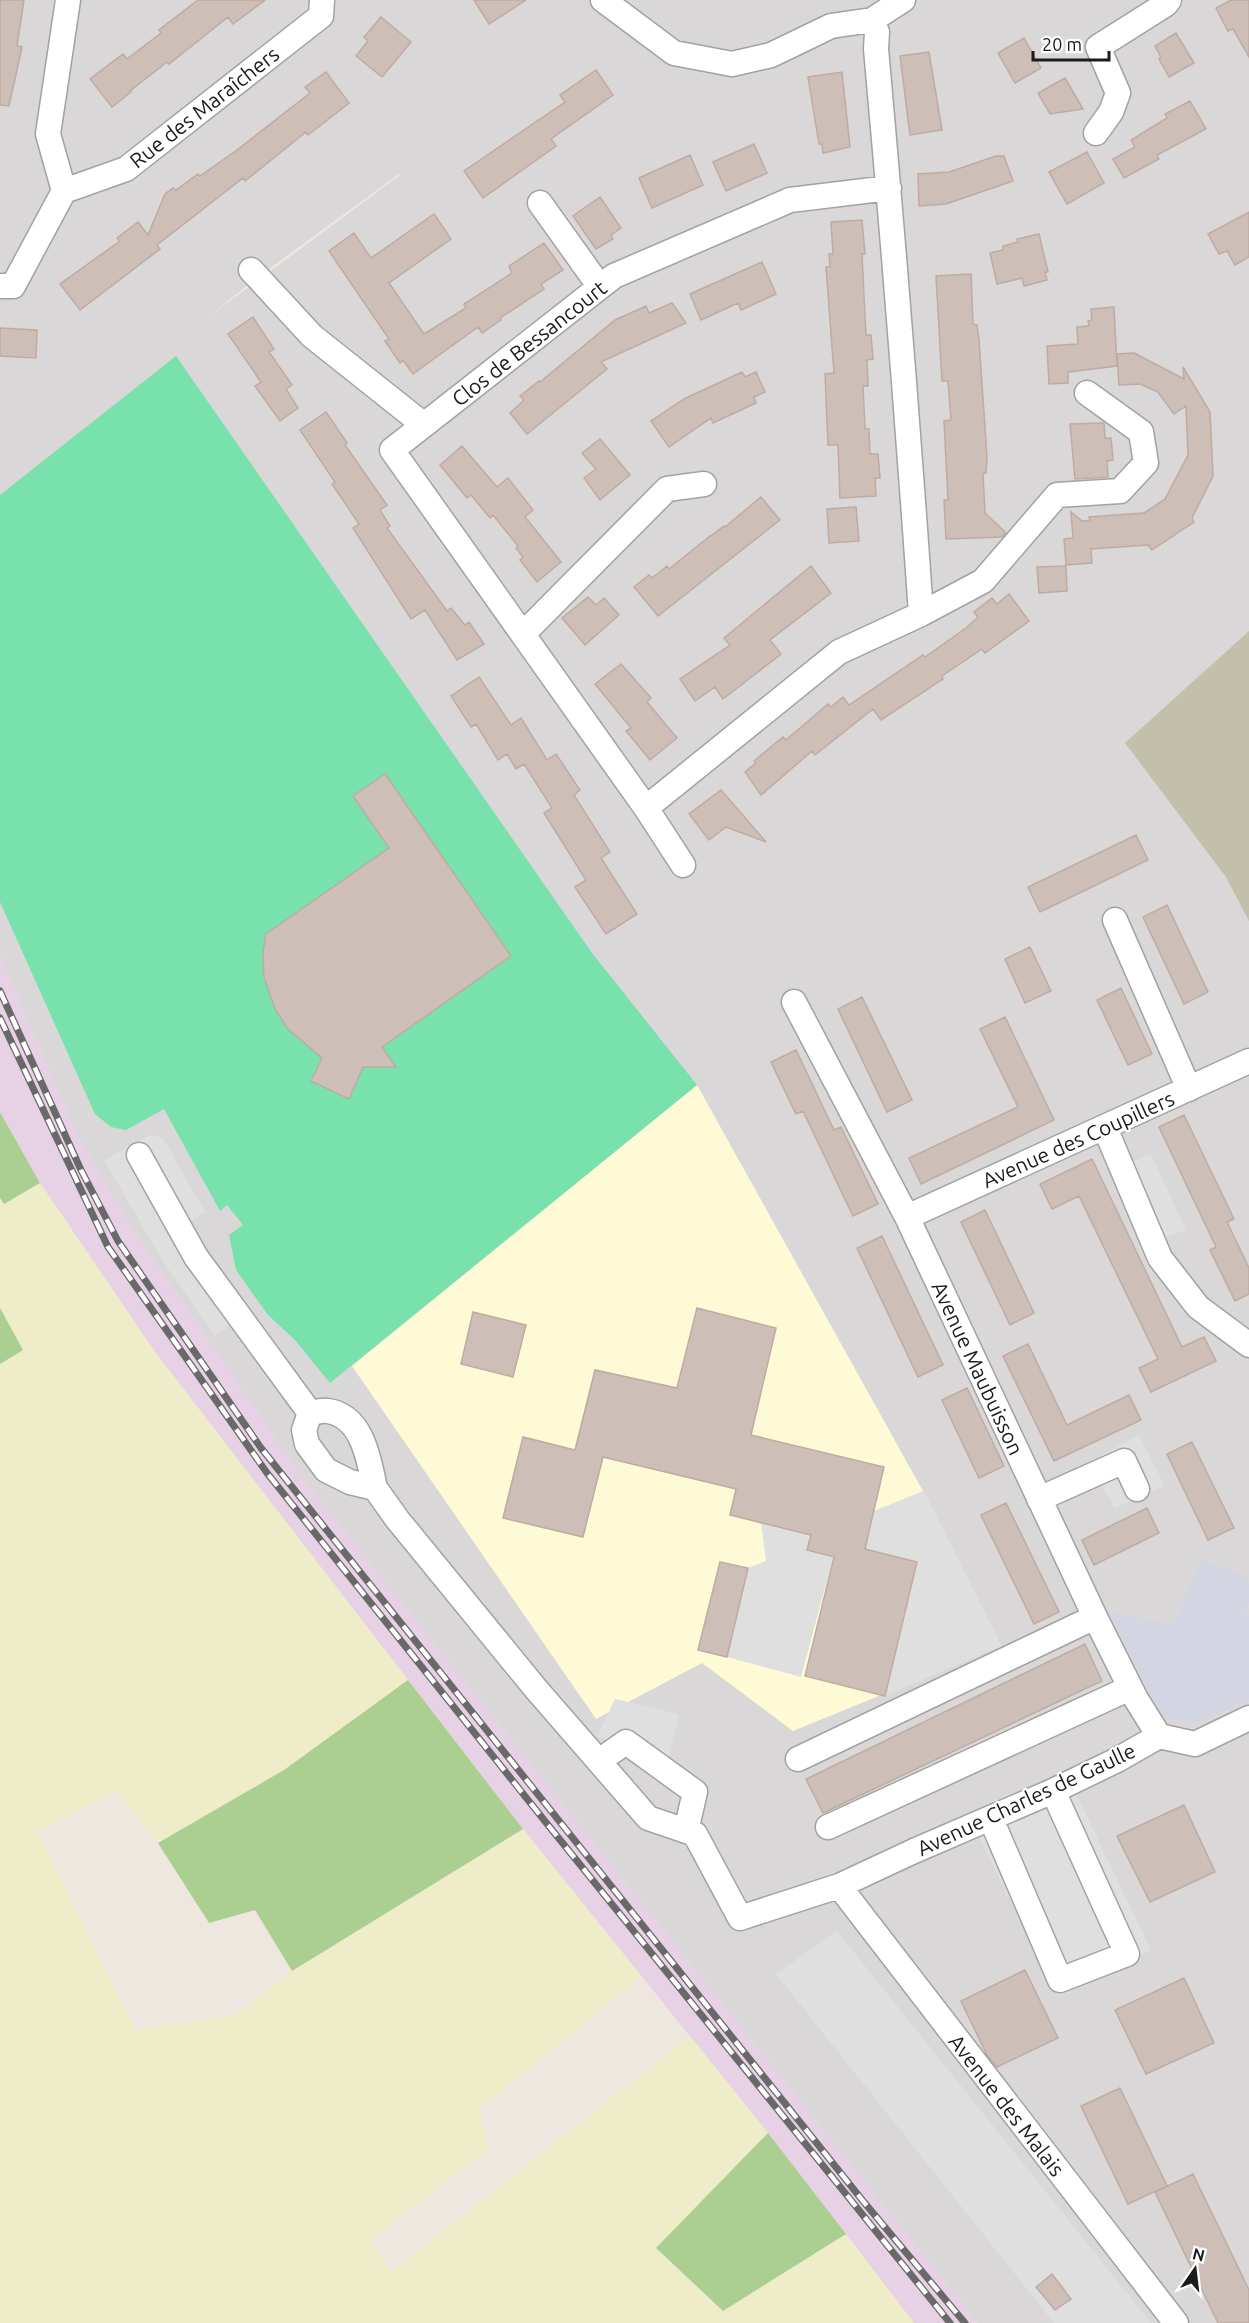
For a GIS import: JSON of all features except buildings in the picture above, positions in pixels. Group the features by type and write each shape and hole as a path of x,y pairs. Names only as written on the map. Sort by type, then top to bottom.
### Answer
{"street":[{"path":"0,286 13,286 64,190 48,134 68,0"},
{"name":"Rue des Maraîchers","path":"64,190 126,169 321,15 322,0"},
{"path":"603,0 674,53 732,64 771,55 831,26 872,20 903,0"},
{"path":"1096,133 1111,111 1118,93 1098,47 1169,0"},
{"path":"872,20 877,32 876,49 907,406 921,614"},
{"name":"Clos de Bessancourt","path":"683,865 646,808 392,450 614,276 790,200 889,188"},
{"path":"540,203 600,287"},
{"path":"251,270 312,336 424,425"},
{"path":"646,808 839,652 921,614 982,581 1057,495 1120,491 1146,463 1141,432 1087,393"},
{"path":"523,634 667,489 704,484"},
{"path":"1115,920 1189,1089"},
{"name":"Avenue Maubuisson","path":"794,1002 907,1217 1095,1617 1130,1688 1159,1736"},
{"name":"Avenue des Coupillers","path":"907,1217 1249,1061"},
{"path":"1105,1128 1160,1258 1198,1307 1249,1345"},
{"path":"139,1155 196,1257 310,1413"},
{"path":"310,1413 329,1411 347,1420 356,1429 365,1445 375,1488 397,1519 521,1671 648,1818 686,1831 695,1791 626,1742 599,1761"},
{"path":"310,1413 304,1430 307,1444 326,1470 350,1482 375,1488"},
{"path":"1039,1499 1124,1461 1137,1489"},
{"path":"798,1759 1095,1617"},
{"path":"828,1827 1130,1688"},
{"name":"Avenue Charles de Gaulle","path":"686,1831 695,1834 740,1918 838,1886 1053,1791 1117,1760 1159,1736 1195,1744 1249,1719"},
{"path":"991,1819 1060,1980 1127,1954 1053,1791"},
{"name":"Avenue des Malais","path":"838,1886 1176,2323"}],"shaded area":[{"path":"0,0 1249,0 1249,2323 978,2323 304,1480 134,1231 77,1135 0,956","holes":["400,175 207,318 258,277"]},
{"path":"1249,631 1249,921 1226,877 1125,743"},
{"path":"0,956 77,1135 134,1231 304,1480 978,2323 914,2323 768,2133 523,1829 155,1352 40,1183 0,1112"},
{"path":"697,1085 923,1491 1001,1646 793,1731 702,1663 596,1719 352,1366"},
{"path":"150,1135 164,1140 205,1212 170,1236 231,1323 215,1336 164,1263 104,1160"},
{"path":"1151,1154 1186,1230 1153,1242 1121,1166"},
{"path":"40,1183 155,1352 408,1680 284,1770 158,1843 117,1791 38,1832 136,2030 235,2015 292,1971 523,1829 642,1977 479,2109 489,2149 370,2240 391,2272 690,2036 768,2133 656,2248 723,2311 846,2234 914,2323 0,2323 0,1365 23,1350 0,1308 0,1198 5,1204"},
{"path":"1139,1435 1165,1486 1115,1508 1088,1462"},
{"path":"923,1491 1001,1646 885,1696 917,1562 865,1549 874,1511"},
{"path":"761,1522 811,1535 807,1550 833,1558 801,1677 727,1657 748,1568 766,1561"},
{"path":"1200,1560 1244,1576 1249,1584 1249,1603 1243,1612 1249,1615 1249,1700 1195,1724 1162,1716 1108,1612 1174,1625"},
{"path":"615,1699 679,1714 666,1770 626,1742 597,1737"},
{"path":"1071,1783 1151,1950 1058,1997 974,1827"},
{"path":"837,1931 1151,2323 1054,2323 776,1974"}],"green space":[{"path":"176,356 592,953 697,1085 330,1383 295,1340 268,1315 236,1270 229,1235 243,1225 227,1205 220,1211 164,1109 126,1130 111,1127 95,1114 0,902 0,495"},
{"path":"0,1112 40,1183 4,1204 0,1198"},
{"path":"0,1308 23,1350 0,1364"},
{"path":"408,1680 523,1829 292,1971 255,1910 209,1923 158,1843 284,1770"},
{"path":"768,2133 846,2234 723,2311 656,2248"}],"railway":[{"path":"0,991 81,1170 118,1241 261,1448 863,2201 965,2323"},
{"path":"0,1018 108,1247 267,1473 950,2323"}]}
